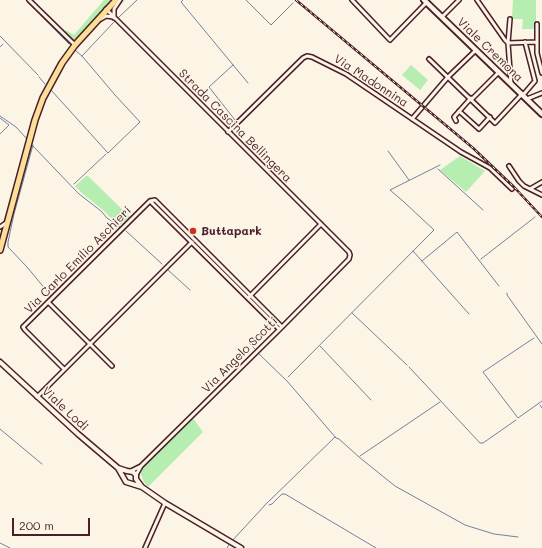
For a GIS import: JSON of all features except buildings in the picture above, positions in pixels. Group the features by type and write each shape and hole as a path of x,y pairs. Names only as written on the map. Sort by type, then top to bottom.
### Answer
{"main road":[{"path":"0,250 35,120 44,98 62,63 75,45 106,9 116,0"},
{"name":"Viale Cremona","path":"425,1 542,114"}],"street":[{"path":"29,0 75,45"},
{"path":"85,34 89,32 102,18 106,16 114,18 114,9 120,0"},
{"path":"353,0 390,40 425,1"},
{"path":"442,17 458,0"},
{"path":"477,0 508,43"},
{"name":"Strada Cascina Bellingera","path":"106,9 349,252 350,256"},
{"path":"510,19 508,43 511,84"},
{"path":"537,24 537,53 542,73"},
{"path":"429,59 472,99 495,123 534,81 525,42"},
{"path":"508,43 537,42"},
{"path":"412,119 448,77 476,50"},
{"name":"Via Madonnina","path":"228,132 302,59 307,56 312,57 346,74 461,152 490,168 512,189"},
{"path":"456,121 454,117 499,72"},
{"path":"527,100 542,93"},
{"path":"460,111 479,129 490,117"},
{"path":"509,166 519,181 542,196"},
{"path":"530,189 542,182"},
{"path":"153,200 192,242 249,297"},
{"path":"153,200 280,328"},
{"name":"Via Carlo Emilio Aschieri","path":"64,369 24,328 25,325 153,200"},
{"path":"5,232 4,229 0,228 8,222"},
{"path":"249,297 321,224"},
{"path":"37,397 192,242"},
{"name":"Via Angelo Scotti","path":"136,477 141,466 349,259 350,256"},
{"path":"48,302 112,366"},
{"name":"Viale Lodi","path":"0,362 78,434 118,468 124,478"},
{"name":"Via Angelo Scotti","path":"129,471 141,466"},
{"name":"Viale Lodi","path":"118,468 129,471"},
{"path":"142,487 136,477 129,471 125,474 124,478 128,483 142,487 165,503 241,548"},
{"path":"132,483 136,477"},
{"path":"145,548 165,503"}],"green space":[{"path":"104,0 125,0 109,13 76,47 63,35 66,30 74,35"},
{"path":"513,0 536,0 536,29 522,29 523,19 512,19"},
{"path":"411,65 428,80 420,90 402,75"},
{"path":"460,156 485,171 466,192 440,170"},
{"path":"86,176 88,176 130,217 120,224 83,194 75,186"},
{"path":"193,418 203,432 149,486 147,486 141,474 142,469"}],"waterway":[{"path":"26,0 69,44"},
{"path":"118,18 137,0"},
{"path":"183,0 181,2 248,83"},
{"path":"246,0 271,25 293,3"},
{"path":"82,56 115,21"},
{"path":"0,36 38,75"},
{"path":"0,47 3,44"},
{"path":"51,90 108,153 140,122 76,51"},
{"path":"233,65 209,87 235,120"},
{"path":"39,77 45,84"},
{"path":"0,116 16,127 27,139"},
{"path":"0,118 9,125 0,134"},
{"path":"31,144 79,194 120,227"},
{"path":"33,145 14,214 8,247 51,296"},
{"path":"388,151 409,180"},
{"path":"74,184 106,154"},
{"path":"288,377 434,230 390,190 440,165"},
{"path":"438,169 483,210"},
{"path":"481,259 535,217"},
{"path":"126,231 162,264"},
{"path":"422,261 457,232 499,286"},
{"path":"413,251 469,314"},
{"path":"168,270 190,290"},
{"path":"507,293 542,344"},
{"path":"352,313 407,365"},
{"path":"534,338 483,372 518,418 542,401"},
{"path":"249,343 255,349"},
{"path":"320,346 371,400"},
{"path":"258,353 287,381 336,438 395,486 465,525 494,534 518,537"},
{"path":"409,367 480,443 483,443 516,420"},
{"path":"360,456 440,402"},
{"path":"0,429 42,464"},
{"path":"232,541 266,504 335,437"},
{"path":"269,505 282,494 285,494 376,548"},
{"path":"0,543 10,548"},
{"path":"227,548 230,543"}],"railway":[{"path":"296,0 473,148 514,187 542,217"}],"place":[{"name":"Buttapark","path":"193,231"}]}
